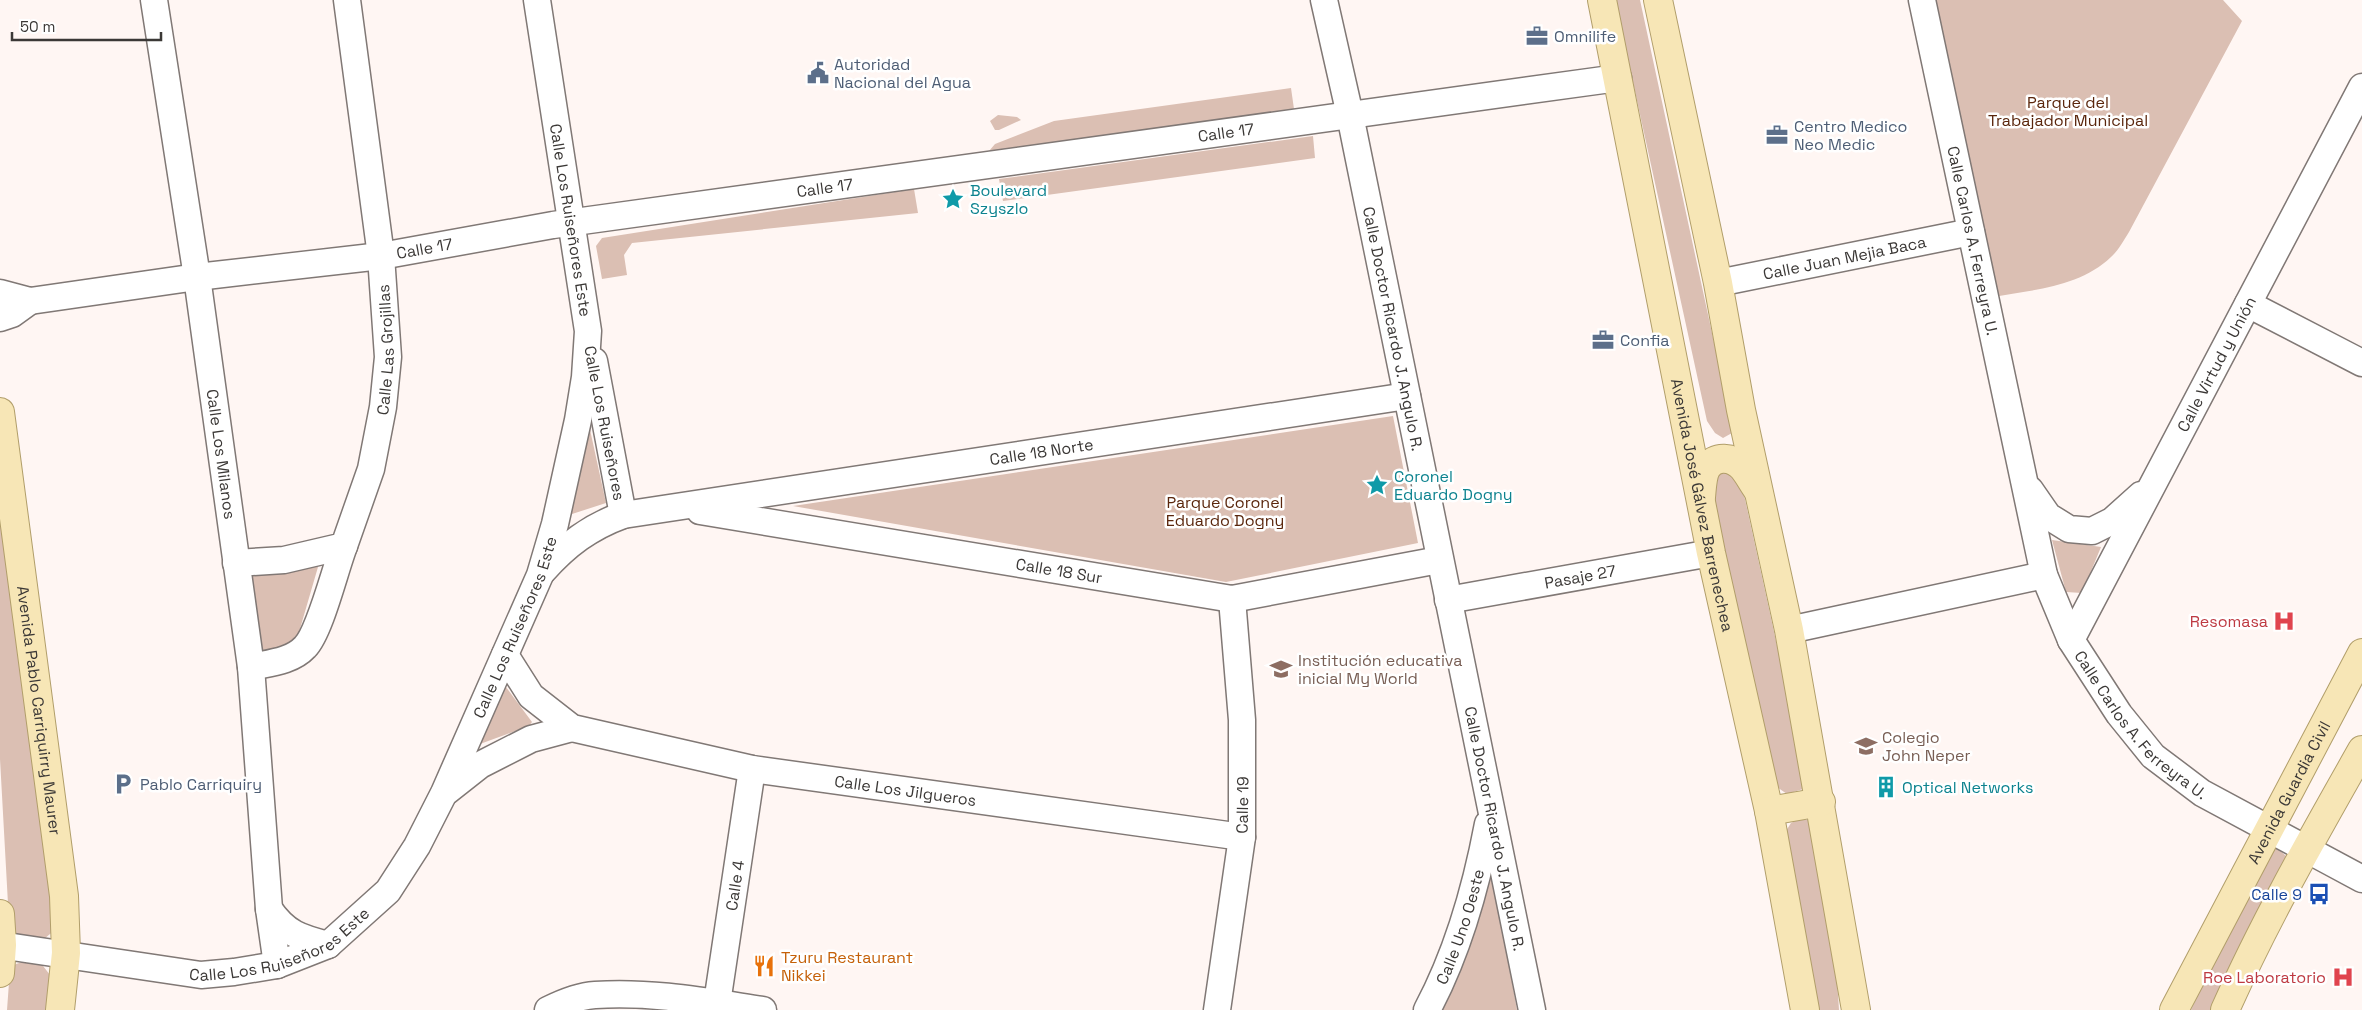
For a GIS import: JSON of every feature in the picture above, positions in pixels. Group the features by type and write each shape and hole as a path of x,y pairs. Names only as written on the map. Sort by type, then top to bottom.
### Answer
{"main road":[{"name":"Avenida José Gálvez Barrenechea","path":"1602,0 1711,553 1769,811 1805,1010"},
{"path":"1658,0 1718,283 1741,410 1789,630 1857,1008"},
{"path":"1684,414 1705,438 1721,442 1730,440 1735,434 1741,410"},
{"name":"Avenida Pablo Carriquirry Maurer","path":"0,412 64,896 66,954 60,1010"},
{"path":"1701,501 1706,469 1714,461 1722,458 1733,460 1743,468 1760,494"},
{"name":"Avenida Guardia Civil","path":"2174,1008 2362,653"},
{"path":"2225,1010 2240,976 2306,849 2362,750"},
{"path":"1769,811 1820,802"},
{"path":"0,914 0,973"}],"street":[{"name":"Calle Los Milanos","path":"154,0 197,277 250,667 269,909 277,965"},
{"name":"Calle Las Grojillas","path":"250,667 286,660 305,647 320,616 371,469 383,407 388,357 381,256 347,0"},
{"name":"Calle Los Ruiseñores Este","path":"1,945 201,974 277,965 328,945 388,891 417,846 444,793 540,575 555,524 578,420 585,377 588,331 573,222 537,0"},
{"name":"Calle Doctor Ricardo J. Angulo R.","path":"1324,0 1350,115 1490,811 1532,1010"},
{"name":"Calle Carlos A. Ferreyra U.","path":"1922,0 2044,575 2071,640 2119,714 2153,756 2202,794 2362,879"},
{"name":"Calle 17","path":"0,293 30,301 197,277 381,256 573,222 1618,78"},
{"name":"Calle Virtud y Unión","path":"2071,640 2362,87"},
{"name":"Calle Juan Mejia Baca","path":"1718,283 1972,232"},
{"name":"Calle 17","path":"0,318 12,314 30,301"},
{"path":"2248,304 2362,363"},
{"name":"Calle Los Ruiseñores","path":"588,331 623,515"},
{"name":"Calle 18 Norte","path":"540,575 560,552 581,535 604,522 623,515 1406,396"},
{"name":"Calle Carlos A. Ferreyra U.","path":"2025,482 2048,516 2069,529 2092,531 2112,521 2154,482"},
{"name":"Calle 18 Sur","path":"677,507 1232,599 1439,560"},
{"path":"236,563 284,560 344,546"},
{"name":"Pasaje 27","path":"1448,600 1711,553"},
{"path":"1789,630 2044,575"},
{"name":"Calle 19","path":"1217,1010 1242,837 1242,720 1232,599"},
{"name":"Calle Los Jilgueros","path":"505,655 531,696 572,728 752,769 1242,837"},
{"name":"Calle Los Jilgueros","path":"444,793 480,764 531,740 572,728"},
{"name":"Calle 4","path":"717,1004 752,769"},
{"name":"Calle Uno Oeste","path":"1427,1010 1439,988 1469,907 1478,876 1490,811"},
{"path":"269,909 278,922 298,937 328,945"},
{"path":"548,1010 563,1003 594,995 642,995 763,1010"}],"green space":[{"path":"1615,0 1640,0 1731,421 1732,433 1723,438 1715,433 1707,421"},
{"name":"Parque del Trabajador Municipal","path":"1931,0 2223,0 2242,21 2129,232 2116,252 2099,267 2085,275 2055,286 1992,297"},
{"path":"1291,88 1294,109 989,154 989,151 995,144 1054,121"},
{"path":"998,115 1017,117 1021,120 995,130 990,121"},
{"path":"1313,136 1315,158 1003,201 999,179"},
{"path":"914,189 918,213 632,243 624,255 627,275 602,279 596,246 602,238"},
{"name":"Parque Coronel Eduardo Dogny","path":"1393,416 1418,543 1226,582 793,506"},
{"path":"589,425 606,503 569,515"},
{"path":"1728,469 1741,481 1806,778 1803,789 1787,794 1777,787 1708,500 1718,472"},
{"path":"0,489 56,929 44,939 13,935 9,922 0,759"},
{"path":"2052,540 2101,547 2082,593 2066,592"},
{"path":"279,562 318,567 297,639 277,651 255,654 250,575"},
{"path":"503,683 532,722 529,726 480,744"},
{"path":"1797,820 1808,820 1817,827 1836,965 1839,1010 1817,1010 1815,988 1784,834 1791,823"},
{"path":"2274,845 2287,857 2219,1010 2191,1010 2268,849"},
{"path":"1493,878 1517,1010 1434,1010 1488,879"},
{"path":"29,960 40,962 50,975 47,1010 7,1010 10,969 16,964"}],"place":[{"name":"Omnilife","path":"1537,36"},
{"name":"Autoridad Nacional del Agua","path":"818,73"},
{"name":"Centro Medico Neo Medic","path":"1777,135"},
{"name":"Boulevard Szyszlo","path":"953,199"},
{"name":"Confia","path":"1603,340"},
{"name":"Coronel Eduardo Dogny","path":"1377,485"},
{"name":"Resomasa","path":"2284,621"},
{"name":"Institución educativa inicial My World","path":"1281,669"},
{"name":"Colegio John Neper","path":"1866,746"},
{"name":"Pablo Carriquiry","path":"123,784"},
{"name":"Optical Networks","path":"1886,787"},
{"name":"Calle 9","path":"2319,894"},
{"name":"Tzuru Restaurant Nikkei","path":"764,966"},
{"name":"Roe Laboratorio","path":"2343,977"}]}
